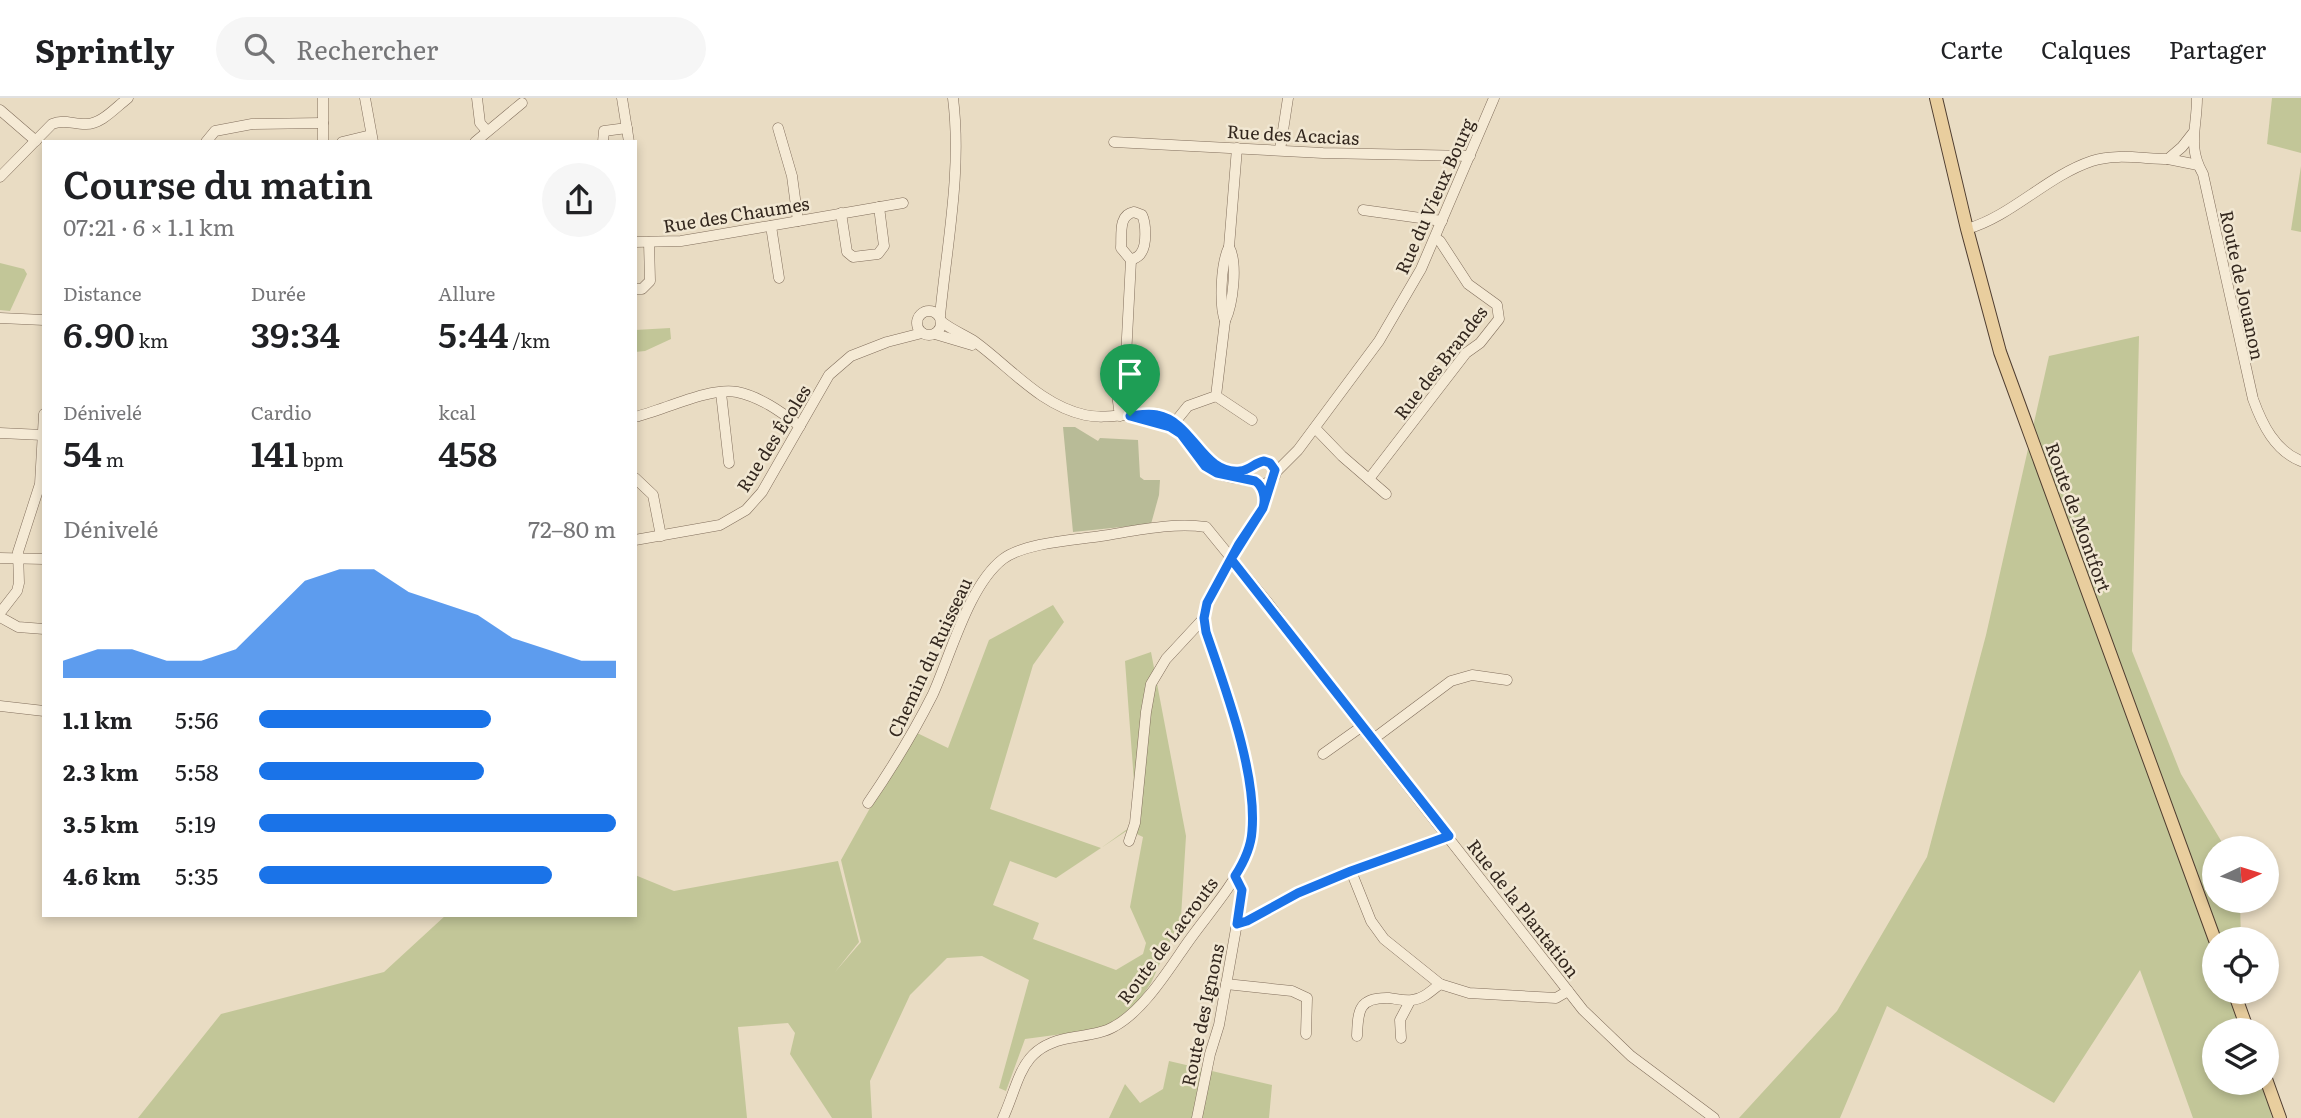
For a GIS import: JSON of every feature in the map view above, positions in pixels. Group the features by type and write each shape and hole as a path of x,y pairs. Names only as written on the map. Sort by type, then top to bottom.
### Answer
{"main road":[{"name":"Route de Montfort","path":"1936,98 2000,352 2210,927"},
{"path":"2272,1095 2280,1118"}],"street":[{"path":"0,177 52,124 58,121 88,125 98,122 128,98"},
{"path":"323,98 323,140"},
{"path":"365,98 372,138"},
{"path":"477,98 480,123 487,131"},
{"path":"622,98 629,140"},
{"path":"935,334 941,327 956,173 953,98"},
{"path":"1280,150 1288,98"},
{"name":"Rue du Vieux Bourg","path":"1266,476 1298,450 1379,341 1421,269 1494,98"},
{"name":"Route de Jouanon","path":"2197,98 2193,148 2203,174 2231,291 2253,399 2260,419 2272,438 2290,457 2301,461"},
{"path":"477,140 522,103"},
{"path":"0,110 36,141"},
{"path":"208,140 215,131 252,124 323,123"},
{"path":"603,140 604,131 627,128"},
{"path":"778,128 792,176 797,221"},
{"path":"2168,159 2182,147 2193,132"},
{"name":"Rue des Acacias","path":"1114,142 1470,156"},
{"path":"1216,396 1225,321 1230,310 1234,256 1229,247 1237,148"},
{"path":"1967,229 2092,161 2111,157 2168,159 2198,165"},
{"name":"Rue des Chaumes","path":"637,242 681,241 903,203"},
{"path":"841,213 847,252 853,257 878,254 884,246 879,207"},
{"path":"1363,210 1442,221"},
{"path":"771,226 779,278"},
{"name":"Rue des Brandes","path":"1369,479 1466,353 1480,343 1499,319 1497,305 1468,284 1440,241 1435,238"},
{"path":"637,289 642,289 650,281 649,242"},
{"path":"1125,416 1116,387 1126,357 1130,260"},
{"path":"928,310 944,280"},
{"path":"985,350 935,334 922,333 917,323 921,313 935,311 941,319 985,350 1020,380 1058,405 1092,416 1158,415 1190,435 1217,466 1237,472 1253,467 1261,461 1266,476 1263,508 1207,603 1204,618 1240,741 1252,811 1250,846 1235,876"},
{"path":"0,318 42,320"},
{"name":"Rue des Écoles","path":"887,342 917,323"},
{"name":"Rue des Écoles","path":"637,540 720,525 746,510 762,492 829,375 852,356 887,342 922,333"},
{"path":"637,416 708,393 736,392 766,403 800,426"},
{"path":"721,393 729,463"},
{"path":"1216,396 1252,420"},
{"path":"1172,424 1188,406 1216,396"},
{"path":"1172,424 1212,471 1224,476 1266,476"},
{"path":"1315,428 1342,456 1386,494"},
{"path":"0,433 42,435"},
{"path":"42,451 40,484 19,549 17,591 0,615 18,627 42,629"},
{"path":"1253,467 1252,474 1266,476"},
{"path":"637,480 653,495 661,536"},
{"name":"Chemin du Ruisseau","path":"868,803 899,758 932,694 985,576 1005,557 1034,547 1191,524 1206,527 1231,559"},
{"path":"0,558 42,559"},
{"name":"Rue de la Plantation","path":"1231,559 1596,1025 1714,1118"},
{"path":"1129,841 1135,823 1146,712 1152,684 1166,659 1204,618"},
{"path":"1372,740 1451,681 1472,676 1507,680"},
{"path":"0,706 42,711"},
{"path":"1323,754 1362,727"},
{"path":"1237,924 1298,893 1351,871 1449,836"},
{"path":"1351,871 1371,921 1384,939 1440,984 1469,993 1556,998 1568,991"},
{"name":"Route des Ignons","path":"1197,1118 1237,924 1242,890 1235,876"},
{"name":"Route de Lacrouts","path":"1003,1118 1030,1057 1040,1047 1052,1041 1101,1032 1116,1026 1132,1014 1175,961 1235,876"},
{"path":"1226,984 1292,991 1307,998 1306,1034"},
{"path":"1357,1037 1358,1015 1362,1004 1371,999 1387,998 1410,1001 1426,996 1440,984"},
{"path":"1401,1038 1400,1020 1410,1001"}],"green space":[{"path":"2272,98 2301,98 2301,153 2267,144"},
{"path":"2301,166 2301,232 2291,230"},
{"path":"0,263 24,269 27,274 10,311 0,310"},
{"path":"670,328 671,339 637,352 637,330"},
{"path":"2139,336 2132,651 2181,774 2218,836 2202,836 2202,914 2240,914 2241,927 2202,927 2202,1004 2244,1004 2245,1018 2202,1018 2202,1095 2266,1095 2272,1118 2193,1118 2140,970 2054,1103 1887,1006 1840,1118 1739,1118 1837,1011 1927,857 1986,635 2049,356"},
{"path":"1063,427 1075,427 1098,441 1100,438 1138,440 1140,477 1144,480 1160,480 1151,524 1073,532"},
{"path":"1053,605 1064,622 1033,665 990,809 1101,848 1137,822 1125,661 1151,652 1186,836 1181,917 1151,983 1131,1012 1100,1029 1025,1039 1006,1091 999,1088 1029,980 982,956 947,958 910,995 870,1081 872,1118 832,1118 790,1054 795,1033 788,1023 738,1027 747,1118 138,1118 221,1014 384,972 444,917 637,917 637,876 674,891 838,861 859,942 835,972 861,942 841,860 913,731 948,748 989,640","holes":["1128,830 1143,837 1130,907 1146,943 1143,954 1116,970 1033,939 1039,923 993,905 1010,861 1056,878"]},
{"path":"1169,1061 1272,1085 1269,1118 1109,1118 1125,1084 1140,1103 1163,1089"}],"route":[{"path":"1130,416 1158,415 1175,422 1190,435 1206,457 1223,469 1237,472 1253,467 1257,462 1267,461 1275,470 1263,508 1239,544 1207,603 1204,618 1240,741 1252,811 1250,846 1235,876 1242,890 1237,924 1298,893 1351,871 1444,840 1449,836 1346,707 1268,603 1231,559 1239,544 1263,508 1265,499 1259,483 1212,471 1205,466 1181,434 1163,423 1130,416"}]}
